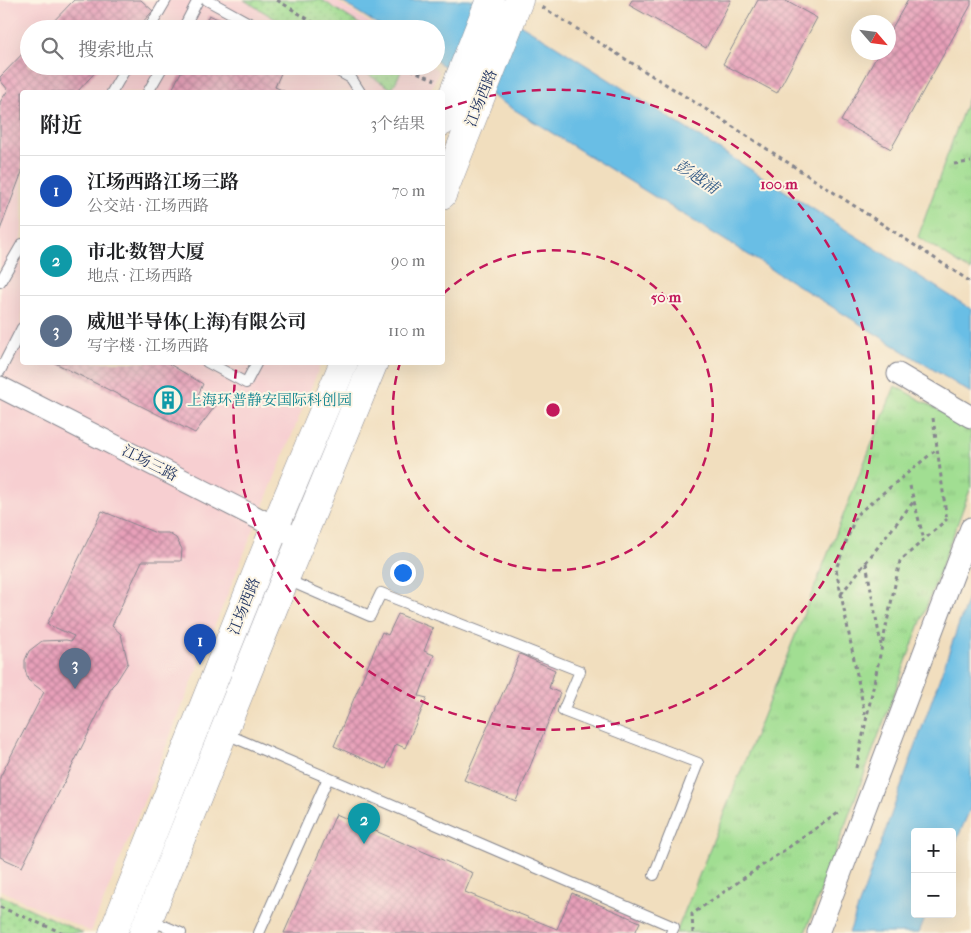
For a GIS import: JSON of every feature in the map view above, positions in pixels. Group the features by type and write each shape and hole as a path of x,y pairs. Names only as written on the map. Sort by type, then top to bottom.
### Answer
{"main road":[{"name":"江场西路","path":"445,114 490,0"},
{"name":"江场西路","path":"445,188 481,99 529,3"},
{"name":"江场西路","path":"113,933 343,365"},
{"name":"江场西路","path":"146,926 373,365"}],"street":[{"path":"898,374 971,416"},
{"name":"江场三路","path":"0,387 301,539"},
{"path":"818,933 971,528"}],"lane":[{"path":"154,20 166,0"},
{"path":"187,20 198,0"},
{"path":"207,0 244,20"},
{"path":"113,90 122,75"},
{"path":"149,90 157,75"},
{"path":"346,75 351,78 359,90"},
{"path":"0,282 20,247"},
{"path":"0,371 20,332"},
{"path":"213,365 246,383 255,365"},
{"path":"285,579 370,616 381,593 580,671 563,712 698,763 654,875"},
{"path":"223,733 674,927 671,933"},
{"path":"259,933 328,778"},
{"path":"146,926 181,933"}],"path":[{"path":"278,0 310,20"},
{"path":"529,3 715,116 971,282"},
{"path":"434,75 458,82"},
{"path":"954,164 971,162"},
{"path":"930,393 948,528"},
{"path":"866,718 836,569 856,515 938,449"},
{"path":"910,486 924,540"},
{"path":"842,594 914,501"},
{"path":"854,777 900,562 947,519"},
{"path":"866,562 881,647"},
{"path":"693,933 692,914 848,806 860,822"},
{"path":"0,907 63,933"}],"shaded area":[{"path":"0,0 335,0 366,20 20,20 20,75 437,75 431,90 20,90 20,365 320,365 91,932 0,890"}],"green space":[{"path":"244,0 322,0 353,20 277,20"},
{"path":"369,75 399,75 392,89"},
{"path":"971,89 971,271 918,237"},
{"path":"895,386 971,428 971,487 805,933 676,933"},
{"path":"0,895 83,933 0,933"}],"water":[{"name":"彭越浦","path":"339,0 479,0 548,41 971,309 971,393 445,67 445,20 371,20"},
{"path":"971,590 971,807 956,842 956,828 911,828 911,918 925,918 919,933 849,933"}],"building":[{"path":"74,0 141,0 153,11 144,20 55,20"},
{"path":"632,0 731,0 706,48 629,5"},
{"path":"758,0 784,0 817,18 777,93 723,64"},
{"path":"908,0 971,0 971,5 891,149 841,121 875,60 896,60 896,21"},
{"path":"209,15 220,20 206,20"},
{"path":"20,56 20,75 93,75 79,90 20,90 20,177 0,230 0,102 8,90 0,80 0,77"},
{"path":"180,75 280,75 275,87 282,90 172,90"},
{"name":"上海环普静安国际科创园","path":"59,365 171,365 203,384 198,395 216,405 195,433"},
{"path":"102,511 156,533 168,533 176,538 182,549 181,561 142,561 112,626 121,634 128,663 112,686 22,867 0,857 0,777 44,692 28,680 25,660 29,651 42,641 71,641 74,636 47,624"},
{"path":"398,614 433,628 424,651 434,655 419,696 427,698 405,748 396,744 386,769 334,746 382,632 388,635"},
{"path":"520,654 555,670 549,688 560,693 516,801 464,780"},
{"path":"336,814 473,873 465,892 557,929 572,893 640,922 635,933 284,933"}],"place":[{"name":"上海环普静安国际科创园","path":"168,400"},
{"name":"江场西路江场三路","path":"200,665"},
{"name":"威旭半导体(上海)有限公司","path":"75,689"},
{"name":"市北·数智大厦","path":"364,844"}]}
